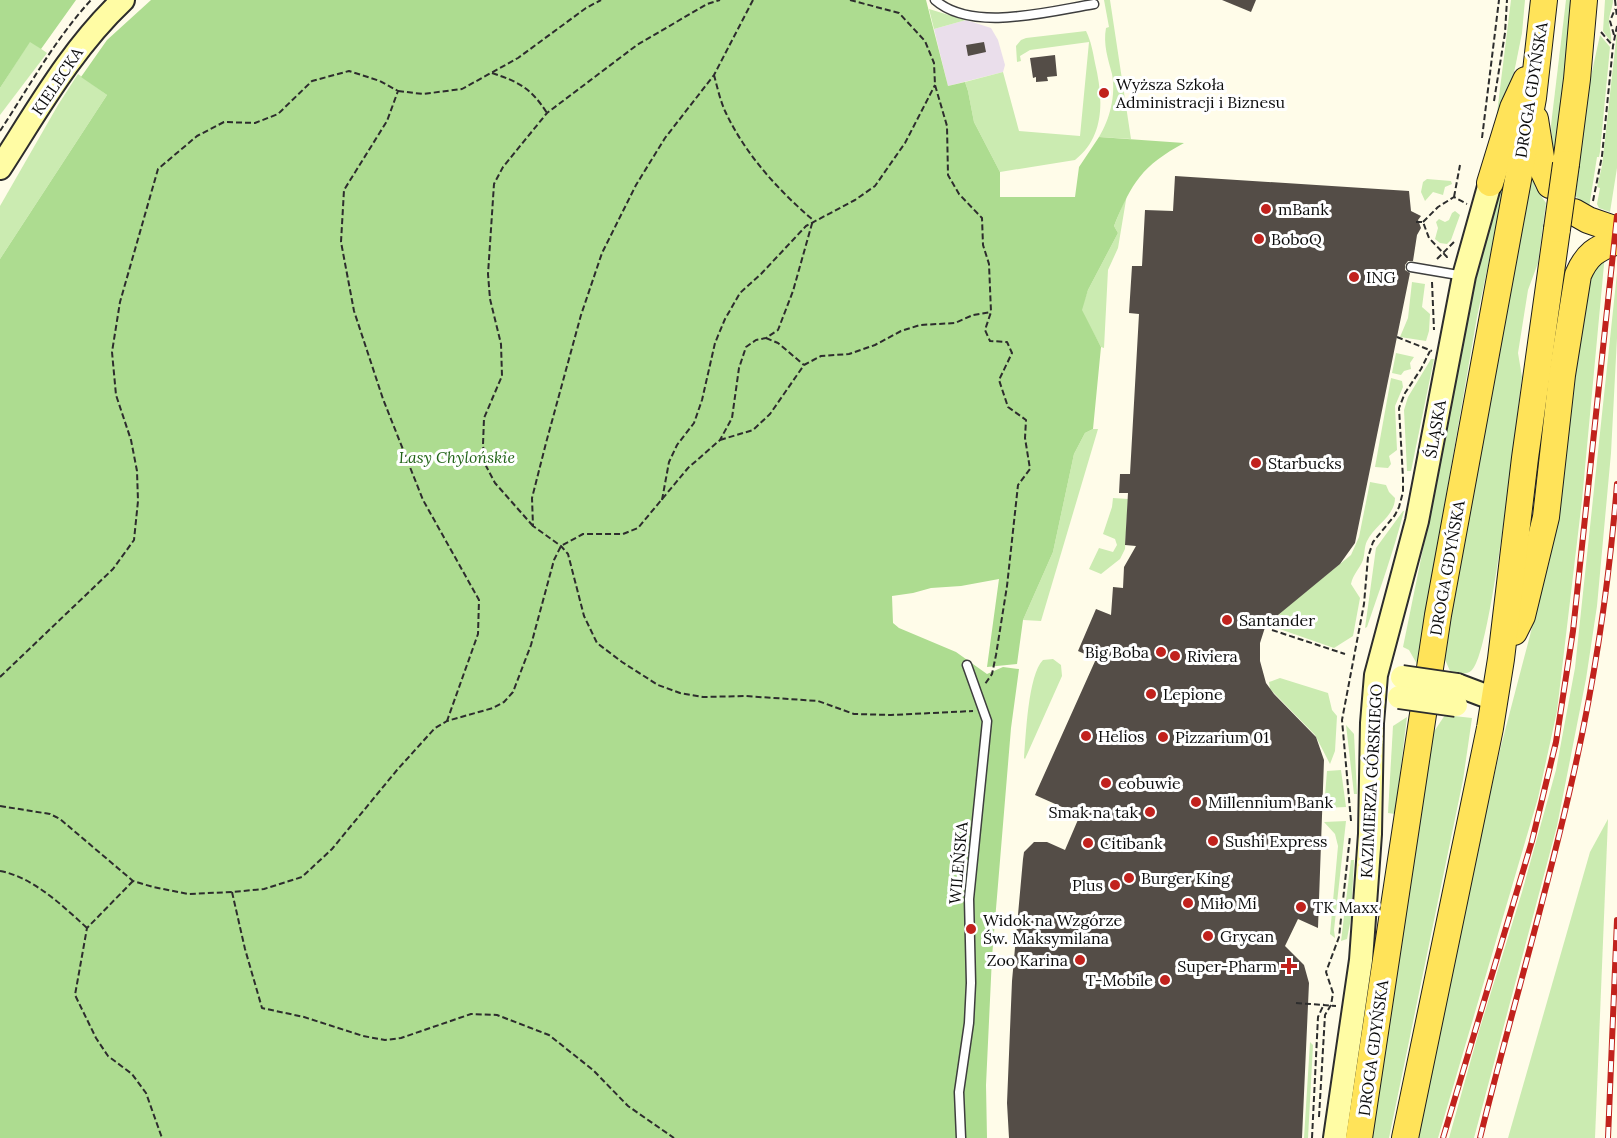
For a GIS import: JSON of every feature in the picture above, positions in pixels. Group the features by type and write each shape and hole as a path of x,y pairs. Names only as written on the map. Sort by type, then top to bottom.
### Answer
{"main road":[{"name":"DROGA GDYŃSKA","path":"1359,1138 1437,627 1533,98 1544,0"},
{"path":"1405,1138 1485,751 1501,659 1525,458 1575,217 1566,164 1584,0"},
{"path":"1479,190 1540,50"},
{"path":"1533,98 1543,170 1550,185"},
{"path":"1575,217 1617,230"},
{"path":"1501,659 1522,616 1546,517 1562,375 1578,275 1584,261 1592,253 1617,241"}],"street":[{"name":"KIELECKA","path":"0,168 69,62 87,38 123,0"},
{"name":"ŚLĄSKA","path":"1375,684 1419,511 1479,190"},
{"path":"1375,684 1494,699"},
{"name":"KAZIMIERZA GÓRSKIEGO","path":"1327,1131 1364,929 1375,684"}],"lane":[{"path":"935,0 952,10 980,17 1011,17 1094,4"},
{"path":"1411,267 1464,276"},
{"name":"WILEŃSKA","path":"961,1138 959,1092 969,1023 971,983 969,899 987,721 967,665"}],"path":[{"path":"0,131 66,30 91,0"},
{"path":"0,677 113,569 134,540 138,501 137,471 131,440 116,395 112,352 120,302 158,169 197,136 224,122 255,123 278,114 312,81 349,71 380,81 398,91 423,94 462,89 518,58 586,8 601,0"},
{"path":"720,0 707,4 637,45 547,113 503,167 494,184 488,274 490,299 501,344 502,376 484,418 485,464 495,483 533,526 561,546 568,554 584,616 597,643 658,685 680,693 703,697 745,696 818,701 854,714 955,713 981,709"},
{"path":"533,526 532,498 546,442 581,315 602,253 636,185 665,138 714,75 753,0"},
{"path":"850,0 899,13 925,41 934,63 935,85 947,126 948,175 959,194 982,218 982,245 989,264 991,312 985,330 990,340 1007,342 1012,353 999,380 1008,407 1026,420 1025,438 1030,469 1018,485 1007,585 992,674 976,694"},
{"path":"1481,148 1499,0"},
{"path":"1615,0 1617,18"},
{"path":"1614,35 1610,21 1615,9"},
{"path":"1575,217 1593,202 1602,156 1612,46 1617,27"},
{"path":"1602,34 1612,46"},
{"path":"492,73 518,81 537,96 547,113"},
{"path":"714,75 724,110 755,160 786,197 813,220"},
{"path":"662,500 669,462 677,445 694,423 702,400 715,343 740,293 813,220 855,200 875,186 905,143 935,85"},
{"path":"398,91 387,122 344,190 341,242 354,311 383,399 423,500 479,600 478,634 447,722"},
{"path":"1416,222 1423,222 1438,207 1454,197 1460,165"},
{"path":"1454,197 1467,204 1479,190"},
{"path":"0,806 50,814 60,819 134,881 153,887 188,894 232,892 264,889 302,877 332,849 397,770 435,729 447,722 493,708 504,702 513,692 531,645 554,560 561,546 583,534 623,534 638,528 688,468 720,440 732,418 739,368 746,347 778,330 793,291 813,220"},
{"path":"1423,222 1428,238 1442,253"},
{"path":"1436,264 1442,253 1457,236"},
{"path":"1433,278 1431,288 1434,335"},
{"path":"720,440 753,430 770,414 804,365 821,356 849,354 875,345 901,330 920,325 955,323 974,315 991,312"},
{"path":"1397,337 1440,354"},
{"path":"766,338 778,343 804,365"},
{"path":"1327,1131 1325,1015 1331,1005 1333,993 1326,972 1339,937 1351,828 1342,712 1364,604 1370,547 1395,515 1403,492 1400,401 1421,369 1432,343"},
{"path":"1272,630 1344,654"},
{"path":"0,871 10,873 52,896 87,928"},
{"path":"134,881 87,928 75,995 96,1038 108,1056 132,1074 146,1094 162,1138"},
{"path":"232,892 262,1008 304,1017 363,1036 385,1040 401,1038 471,1014 497,1015 549,1035 593,1070 628,1106 674,1138"},
{"path":"1296,1003 1339,1006"},
{"path":"1312,1138 1318,1017 1324,1004"}],"shaded area":[{"path":"966,20 991,28 998,40 1005,65 1003,72 948,86 934,29"}],"green space":[{"path":"0,0 76,0 41,49 30,42 0,88"},
{"name":"Lasy Chylońskie","path":"151,0 926,0 948,86 965,82 974,122 1000,172 1000,197 1075,197 1079,167 1099,137 1184,143 1158,159 1133,186 1114,226 1118,233 1088,290 1082,310 1101,347 1093,429 1085,433 1074,454 1053,552 1023,620 1017,664 987,667 999,579 892,596 893,623 899,628 956,652 987,674 1003,667 1019,669 1011,728 992,957 986,1085 987,1138 0,1138 0,259 107,95 81,77 107,40"},
{"path":"1104,0 1110,0 1131,139 1099,137 1109,115 1113,98 1112,74 1105,34 1106,28 1109,27"},
{"path":"1511,0 1525,0 1522,33 1511,86 1496,121"},
{"path":"1566,0 1571,0 1568,53 1553,162 1551,125"},
{"path":"1605,0 1613,0 1609,21 1611,42 1603,31"},
{"path":"929,9 962,19 966,20 934,29"},
{"path":"1086,31 1093,51 1100,89 1100,115 1092,140 1075,160 1000,172 974,122 965,82 1003,72 1019,131 1080,136 1089,42 1030,50 1020,56 1021,61 1017,62 1016,46 1026,38"},
{"path":"1617,31 1617,168 1610,212 1599,208 1597,204 1600,188 1597,187 1602,166"},
{"path":"1600,35 1610,47 1600,152 1597,157 1589,208 1574,195 1588,90"},
{"path":"30,41 47,53 0,115 0,88"},
{"path":"78,74 107,95 0,259 0,206"},
{"path":"1517,118 1477,317 1417,664 1409,650 1403,647 1480,248"},
{"path":"1530,166 1535,187 1546,203 1538,263 1528,290 1518,353 1522,377 1502,532 1480,654 1472,670 1459,673 1450,671 1443,655"},
{"path":"1427,179 1451,181 1452,184 1445,187 1443,195 1433,192 1425,201 1421,192 1423,182"},
{"path":"1127,194 1118,248 1108,270 1104,348 1101,347 1081,310 1088,290 1118,233 1114,226"},
{"path":"1455,211 1460,215 1451,240 1447,244 1440,243 1435,239 1438,228 1436,222 1439,219 1445,222 1449,220"},
{"path":"1605,254 1582,500 1557,711 1538,798 1438,1138 1415,1138 1501,746 1550,559 1584,276"},
{"path":"1617,273 1617,338 1611,453 1597,606 1586,679 1557,826 1474,1138 1449,1138 1556,770 1575,668"},
{"path":"1412,282 1425,284 1422,307 1430,314 1426,341 1400,337 1408,318"},
{"path":"1396,353 1414,357 1410,363 1411,369 1404,371 1401,375 1392,373"},
{"path":"1431,359 1434,359 1411,471 1407,471 1404,410 1408,397"},
{"path":"1391,378 1402,381 1403,387 1395,406 1397,450 1389,456 1391,464 1388,468 1375,467"},
{"path":"1098,429 1041,621 1023,620 1053,552 1074,454 1085,433"},
{"path":"1370,482 1386,485 1395,498 1392,510 1367,541 1363,560 1351,584 1360,598 1353,636 1334,648 1271,626 1282,611 1351,555 1359,537"},
{"path":"1113,498 1128,499 1125,549 1120,559 1101,574 1089,569 1099,548 1113,552 1117,545 1115,539 1103,534"},
{"path":"1403,511 1387,569 1365,628 1376,548"},
{"path":"1053,659 1061,665 1062,676 1025,759 1027,721 1034,679 1043,660"},
{"path":"1280,678 1328,693 1332,710 1337,716 1335,751 1330,764 1315,735 1270,689 1269,682"},
{"path":"1445,715 1472,718 1463,780 1389,1138 1367,1138 1429,739"},
{"path":"1407,717 1395,814 1388,813 1393,726"},
{"path":"1346,725 1354,734 1357,794 1354,794"},
{"path":"1341,770 1346,807 1324,808 1327,771"},
{"path":"1608,819 1595,1138 1508,1138 1590,852"},
{"path":"1346,821 1335,938 1330,934 1338,846 1335,834 1324,822"},
{"path":"1351,860 1354,860 1351,918 1347,939 1341,941"},
{"path":"1310,1042 1313,1045 1308,1138 1304,1138"}],"building":[{"path":"1222,0 1256,0 1251,12"},
{"path":"984,42 986,52 968,56 966,45"},
{"path":"1055,55 1057,76 1047,77 1048,81 1036,82 1036,77 1033,78 1030,58"},
{"name":"Riviera","path":"1175,176 1409,191 1411,211 1421,216 1418,220 1421,228 1417,235 1413,261 1408,261 1405,265 1405,270 1410,273 1355,543 1340,564 1272,620 1268,618 1260,643 1260,661 1266,683 1316,737 1324,760 1318,928 1298,919 1285,946 1304,965 1309,983 1302,1138 1009,1138 1007,1103 1012,981 1024,852 1034,842 1047,842 1065,850 1080,815 1035,795 1096,659 1078,651 1096,609 1111,615 1113,587 1123,588 1124,567 1136,546 1125,545 1128,493 1119,493 1120,474 1130,474 1139,314 1129,313 1132,266 1142,266 1145,210 1173,211"}],"railway":[{"path":"1443,1138 1532,841 1556,742 1573,631 1617,216"},
{"path":"1480,1138 1561,829 1587,710 1610,560 1617,484"},
{"path":"1608,1138 1617,920"}],"place":[{"name":"Wyższa Szkoła Administracji i Biznesu","path":"1104,93"},
{"name":"mBank","path":"1266,209"},
{"name":"BoboQ","path":"1259,239"},
{"name":"ING","path":"1354,277"},
{"name":"Starbucks","path":"1256,463"},
{"name":"Santander","path":"1227,620"},
{"name":"Big Boba","path":"1161,652"},
{"name":"Riviera","path":"1175,656"},
{"name":"Lepione","path":"1151,694"},
{"name":"Helios","path":"1086,736"},
{"name":"Pizzarium 01","path":"1163,737"},
{"name":"eobuwie","path":"1106,783"},
{"name":"Millennium Bank","path":"1196,802"},
{"name":"Smak na tak","path":"1150,812"},
{"name":"Sushi Express","path":"1213,841"},
{"name":"Citibank","path":"1088,843"},
{"name":"Burger King","path":"1129,878"},
{"name":"Plus","path":"1115,885"},
{"name":"Miło Mi","path":"1188,903"},
{"name":"TK Maxx","path":"1301,907"},
{"name":"Widok na Wzgórze Św. Maksymilana","path":"971,929"},
{"name":"Grycan","path":"1208,936"},
{"name":"Zoo Karina","path":"1080,960"},
{"name":"Super-Pharm","path":"1289,966"},
{"name":"T-Mobile","path":"1165,980"}]}
